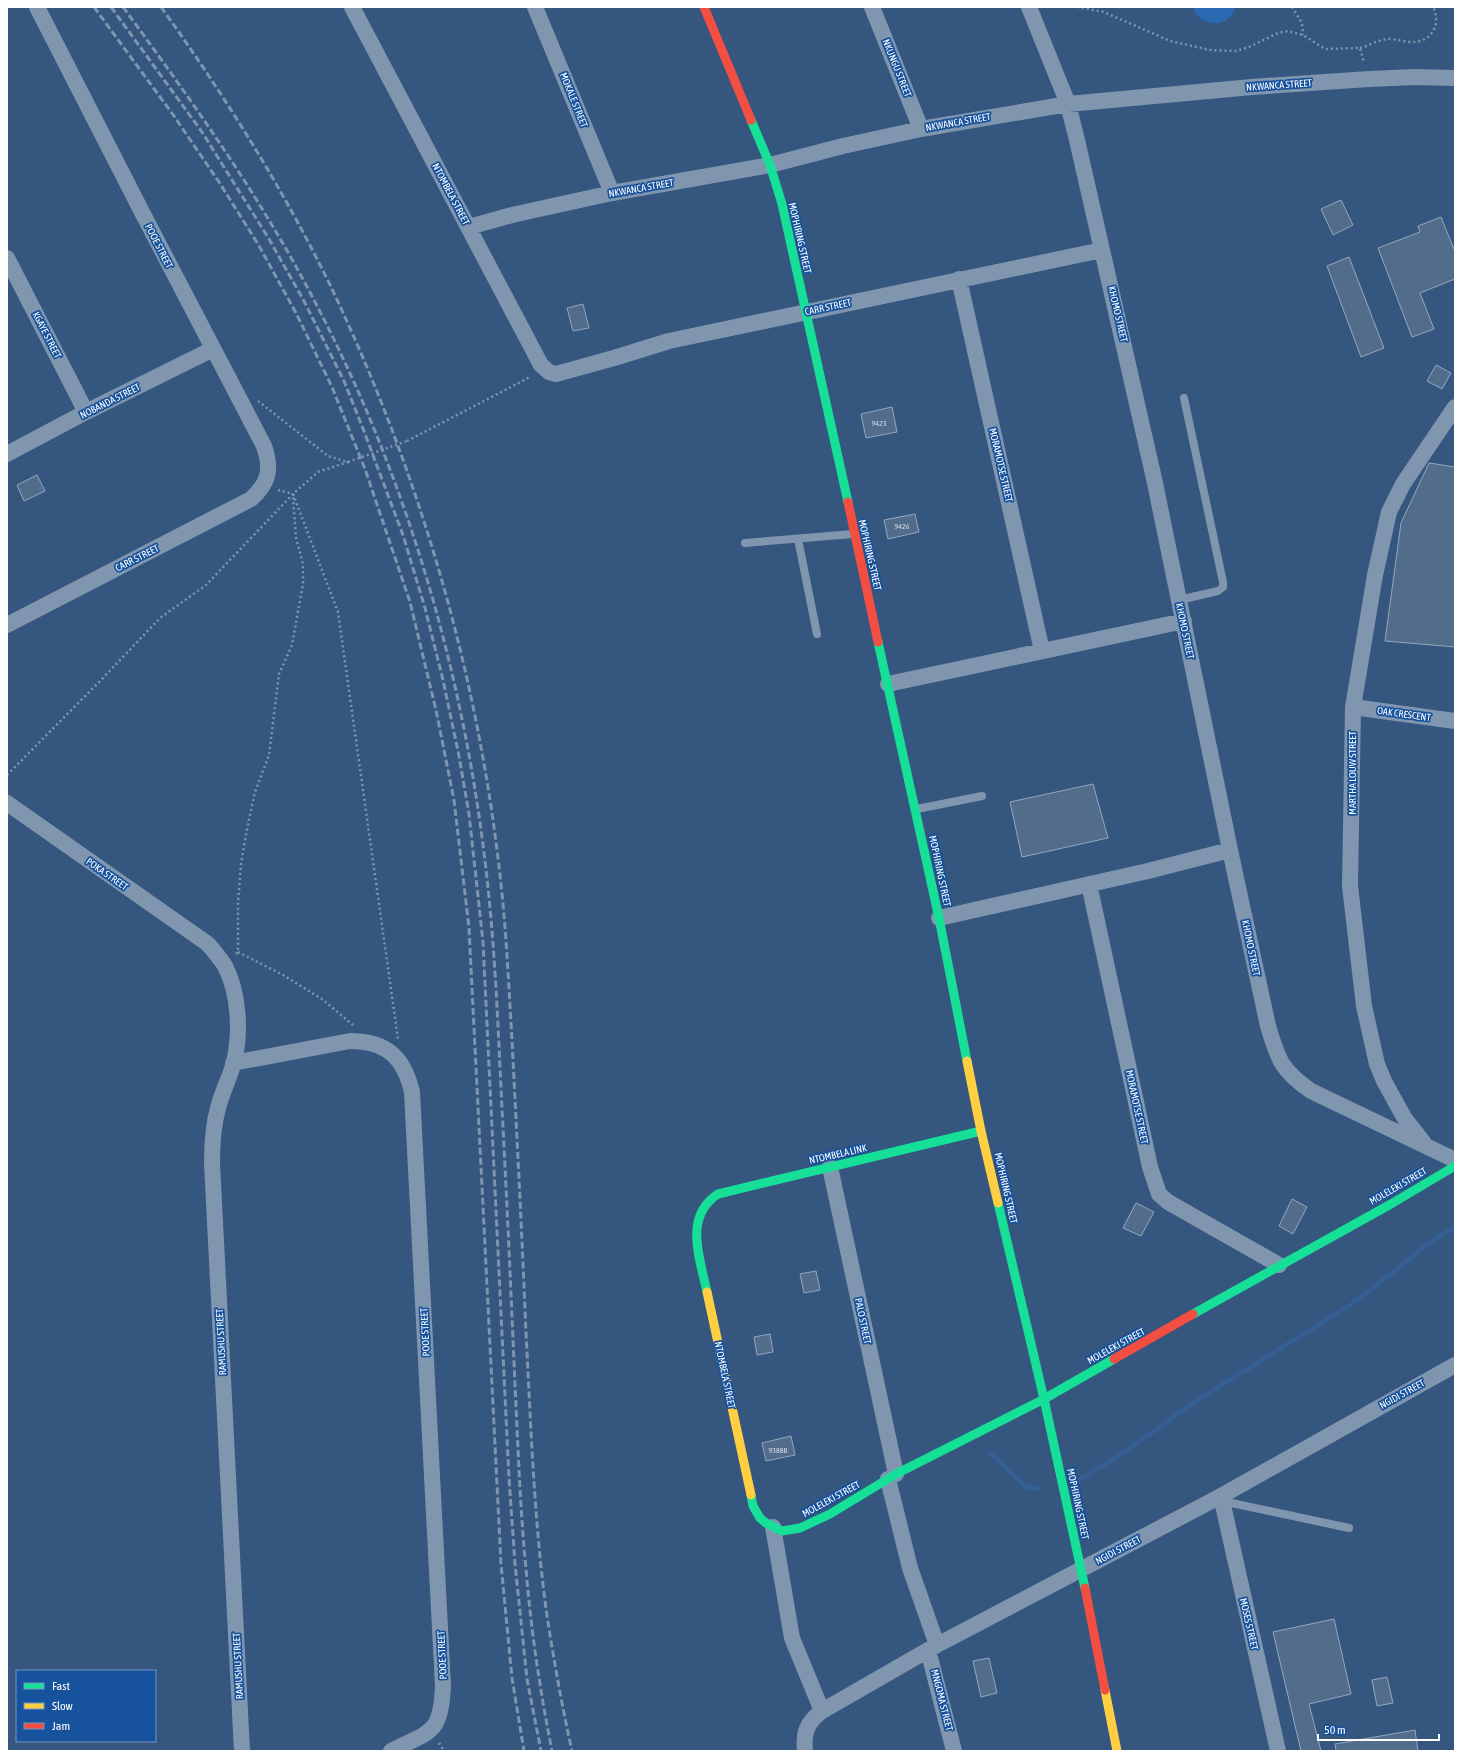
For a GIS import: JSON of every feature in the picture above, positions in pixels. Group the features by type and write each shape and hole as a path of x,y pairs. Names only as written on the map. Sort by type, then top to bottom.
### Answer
{"street":[{"name":"POOE STREET","path":"37,7 264,446 269,469 263,486"},
{"name":"NTOMBELA STREET","path":"352,7 541,365 550,372"},
{"name":"MOKALE STREET","path":"535,7 612,193"},
{"name":"MOPHIRING STREET","path":"704,7 770,165 782,204 916,809 981,1131 1044,1399 1081,1570 1117,1751"},
{"name":"NKUNGU STREET","path":"872,7 921,128"},
{"name":"KHOMO STREET","path":"1029,7 1068,104 1111,285 1154,475 1230,850 1268,1026 1276,1054 1283,1066 1294,1079 1311,1091 1455,1160"},
{"name":"NKWANCA STREET","path":"469,227 512,215 612,193 770,165 921,128 1068,104 1252,87 1369,79 1455,78"},
{"name":"CARR STREET","path":"550,372 614,358 669,341 1102,250"},
{"name":"KGAYE STREET","path":"7,258 86,412"},
{"name":"MORAMOTSE STREET","path":"959,279 1042,651"},
{"name":"NOBANDA STREET","path":"7,454 86,412 213,349"},
{"name":"MARTHA LOUW STREET","path":"1427,1146 1405,1119 1384,1081 1377,1064 1364,1006 1350,886 1353,707 1375,575 1389,512 1403,484 1455,407"},
{"name":"CARR STREET","path":"7,625 251,500 263,486"},
{"path":"888,684 1184,621"},
{"name":"OAK CRESCENT","path":"1353,707 1455,721"},
{"name":"POKA STREET","path":"7,803 208,944"},
{"path":"939,918 1230,850"},
{"name":"MORAMOTSE STREET","path":"1089,884 1150,1167 1159,1194 1168,1202 1278,1265"},
{"name":"RAMUSHU STREET","path":"208,944 225,967 236,1007 238,1026 238,1042 234,1063 218,1108 212,1136 212,1163 242,1751"},
{"name":"POOE STREET","path":"234,1063 350,1041 373,1043 388,1050 401,1064 406,1072 412,1092 444,1686 441,1713 437,1724 433,1729 391,1751"},
{"name":"NTOMBELA LINK","path":"703,1206 710,1198 718,1194 981,1131"},
{"name":"MOLELEKI STREET","path":"777,1529 800,1528 816,1521 892,1477 1044,1399 1278,1265 1391,1204 1455,1166"},
{"name":"PALO STREET","path":"830,1167 910,1568 933,1647"},
{"name":"NTOMBELA STREET","path":"703,1206 698,1219 696,1239 750,1491 756,1512 760,1518 777,1529"},
{"name":"NGIDI STREET","path":"805,1751 804,1741 808,1724 822,1711 933,1647 1221,1498 1455,1365"},
{"name":"MOSES STREET","path":"1221,1498 1278,1751"},
{"path":"777,1529 792,1638 822,1711"},
{"name":"MNGOMA STREET","path":"933,1647 954,1751"}],"lane":[{"path":"1179,600 1218,591 1223,587 1184,398"},
{"path":"745,543 854,534"},
{"path":"798,539 817,634"},
{"path":"916,809 982,796"},
{"path":"1221,1498 1349,1528"}],"path":[{"path":"1077,7 1104,12 1170,41 1210,50 1236,51 1249,47 1278,33 1288,31 1303,35 1325,48 1360,48 1386,39 1414,42 1424,39 1435,29 1437,20 1433,7"},
{"path":"1292,7 1302,23 1303,35"},
{"path":"1360,48 1369,79"},
{"path":"7,775 160,618 206,585 293,494 318,472 407,441 550,372"},
{"path":"237,395 249,394 265,405 328,456 348,462"},
{"path":"225,967 238,952 238,903 241,864 247,829 255,792 269,755 279,674 292,645 303,584 303,564 296,538 293,494"},
{"path":"293,494 338,612 401,1064"},
{"path":"238,952 283,975 322,999 373,1043"}],"shaded area":[{"path":"1193,7 1235,7 1232,14 1227,19 1214,23 1201,19 1196,14"}],"building":[{"path":"1341,200 1353,225 1333,235 1321,209"},
{"path":"1441,217 1455,252 1455,279 1420,293 1434,329 1412,337 1378,248 1420,232 1418,226"},
{"path":"1349,257 1384,348 1361,357 1327,266"},
{"path":"583,304 589,328 573,331 567,308"},
{"path":"1436,365 1451,373 1442,389 1427,381"},
{"path":"892,407 897,432 866,438 861,414"},
{"path":"1429,463 1455,467 1455,647 1385,641 1401,523"},
{"path":"37,475 45,491 24,501 17,485"},
{"path":"915,514 919,532 888,539 884,520"},
{"path":"1093,784 1108,838 1022,857 1010,802"},
{"path":"1292,1199 1307,1207 1293,1234 1279,1226"},
{"path":"1136,1203 1154,1212 1141,1236 1123,1228"},
{"path":"816,1271 820,1290 804,1293 800,1274"},
{"path":"770,1334 773,1352 757,1355 754,1337"},
{"path":"791,1436 795,1455 766,1461 762,1443"},
{"path":"1334,1619 1351,1694 1309,1704 1321,1751 1301,1751 1273,1632"},
{"path":"989,1658 997,1693 981,1697 973,1661"},
{"path":"1387,1677 1393,1703 1377,1706 1372,1680"},
{"path":"1415,1730 1418,1751 1336,1751 1335,1744"}],"waterway":[{"path":"1076,1482 1118,1456 1204,1396 1352,1304 1436,1238 1455,1228"},
{"path":"990,1453 1025,1486 1039,1489"}],"railway":[{"path":"94,7 174,116 219,182 258,244 296,313 332,387 365,469 410,602 436,710 454,800 469,928 501,1564 512,1678 524,1751"},
{"path":"111,7 202,132 269,239 304,301 344,381 403,535 425,608 443,680 459,756 469,814 483,942 509,1478 515,1564 527,1679 541,1751"},
{"path":"123,7 200,114 248,186 293,261 314,300 347,366 376,433 402,502 425,573 445,644 475,788 485,861 494,954 522,1523 533,1638 552,1751"},
{"path":"161,7 231,109 274,180 332,289 394,434 420,509 443,584 463,660 479,738 492,816 502,894 507,949 536,1510 547,1616 558,1684 572,1751"}],"traffic: fast":[{"path":"751,120 770,165 782,204 848,502"},
{"path":"878,642 939,918 967,1061"},
{"path":"707,1292 698,1252 697,1226 707,1203 718,1194 981,1131"},
{"path":"1193,1314 1391,1204 1455,1166"},
{"path":"998,1203 1044,1399 1085,1588"},
{"path":"751,1495 753,1506 760,1518 766,1523 782,1531 800,1528 830,1514 896,1474 1044,1399 1114,1359"}],"traffic: slow":[{"path":"967,1061 981,1131 998,1203"},
{"path":"707,1292 751,1495"},
{"path":"1105,1690 1117,1751"}],"traffic: jam":[{"path":"704,7 751,120"},
{"path":"848,502 878,642"},
{"path":"1114,1359 1193,1314"},
{"path":"1085,1588 1105,1690"}]}
